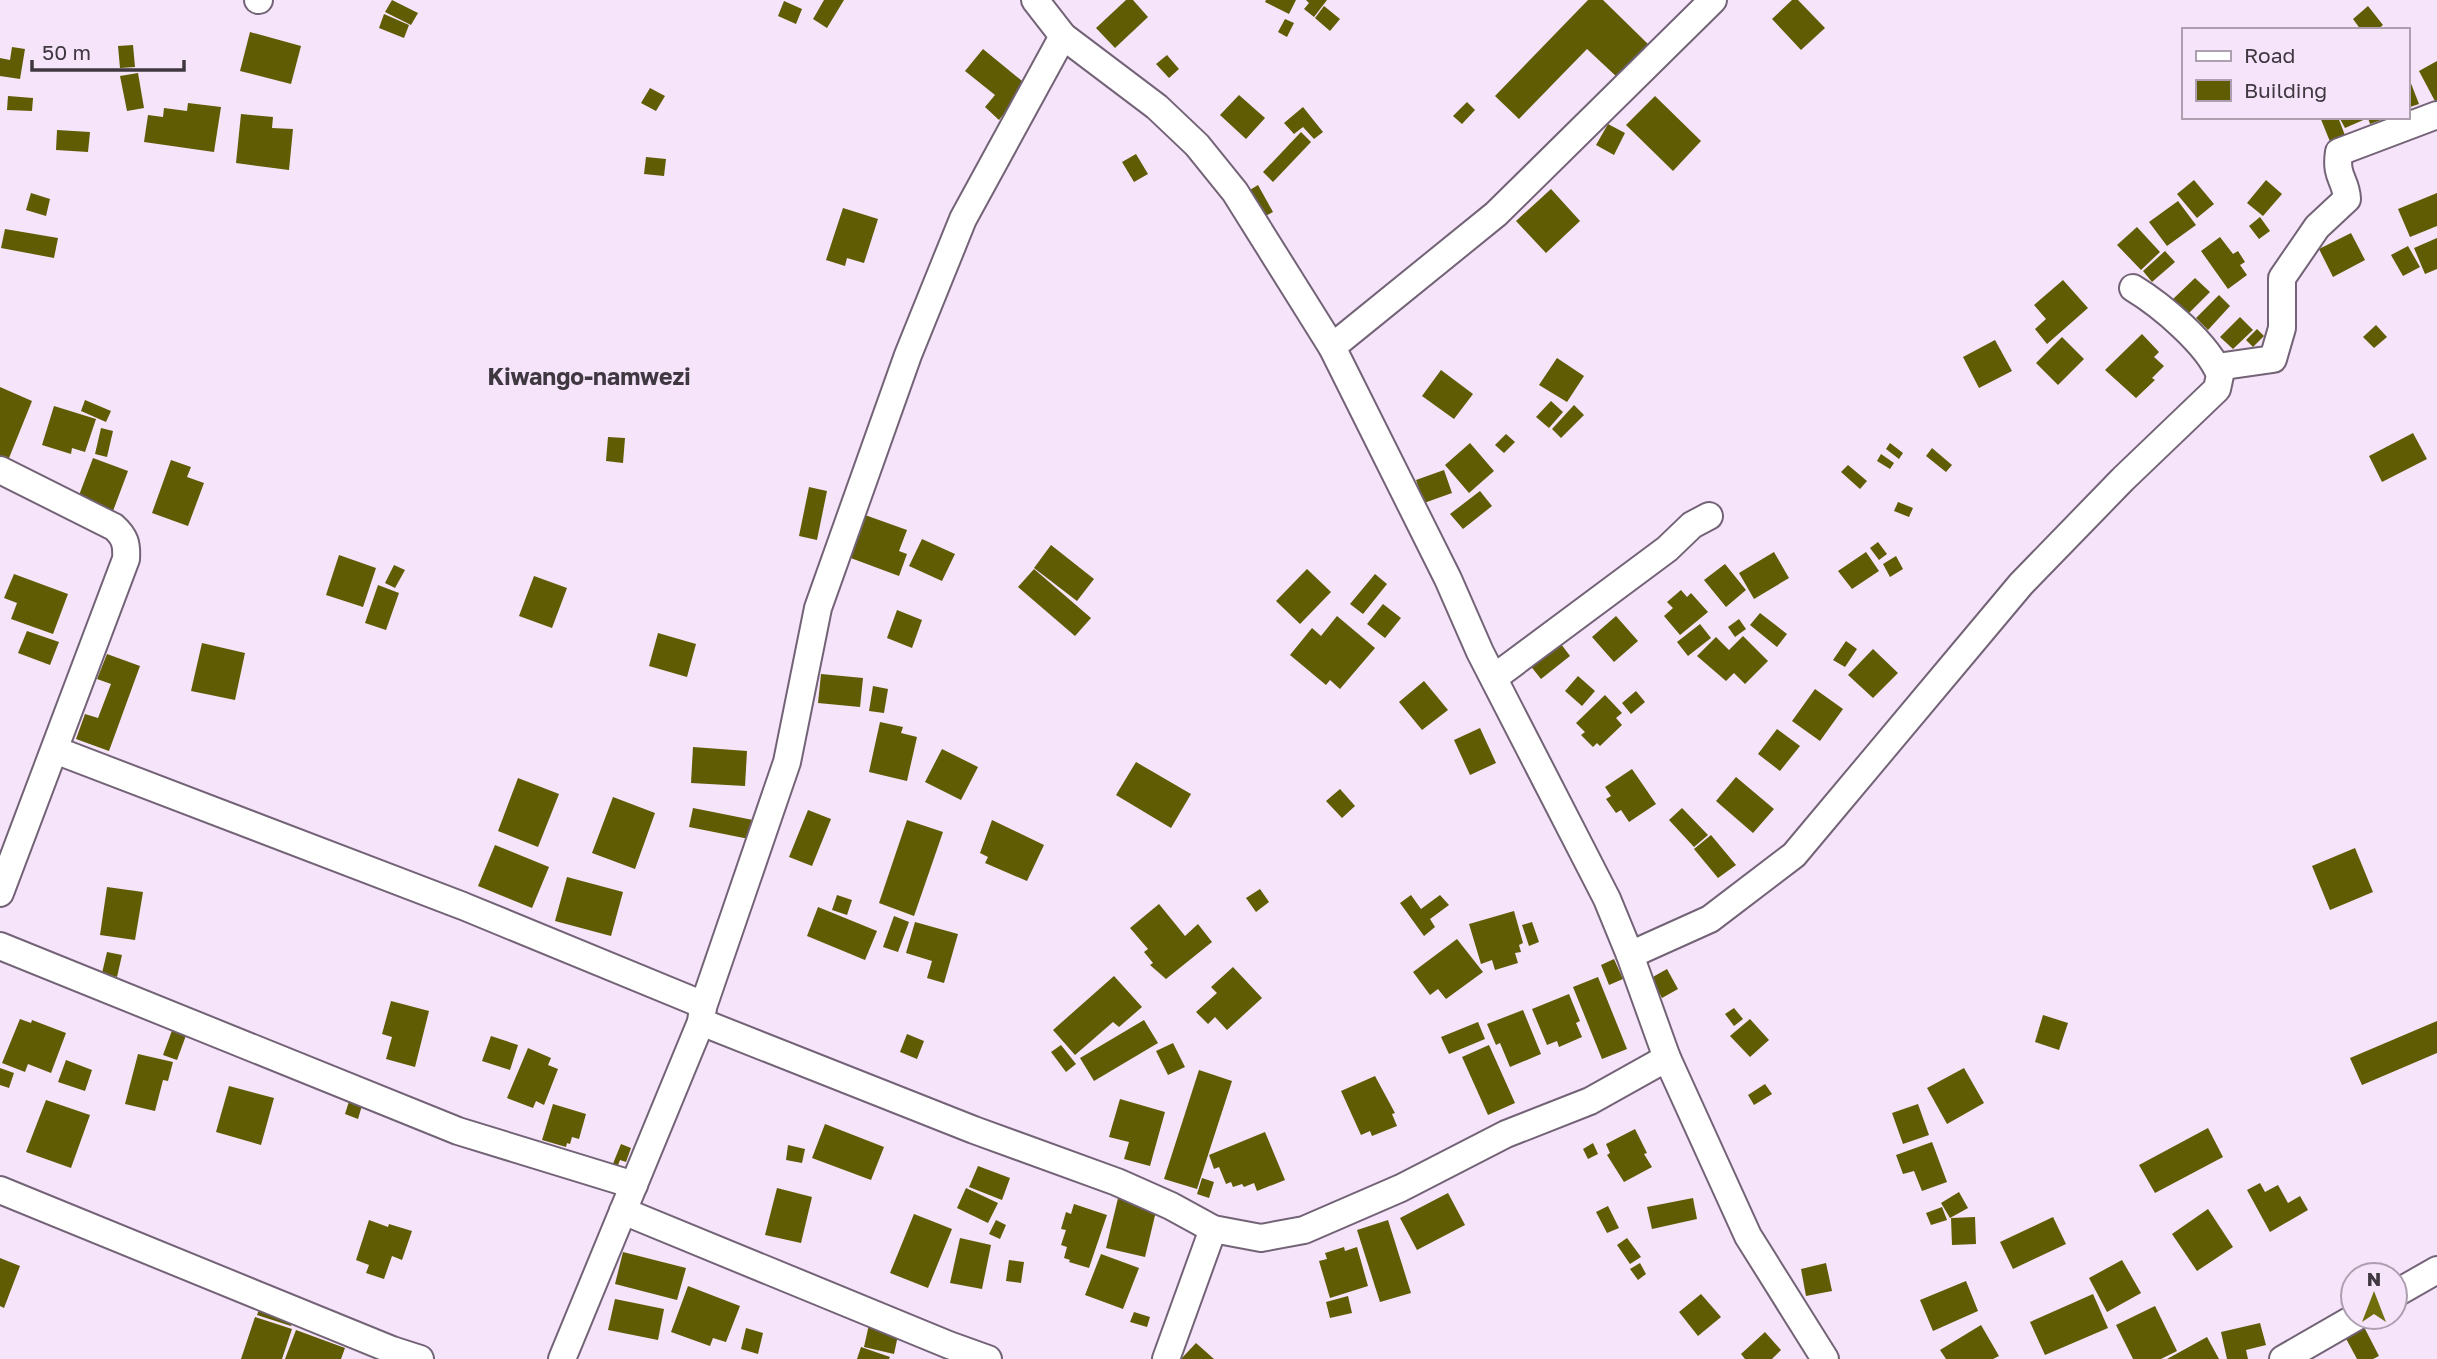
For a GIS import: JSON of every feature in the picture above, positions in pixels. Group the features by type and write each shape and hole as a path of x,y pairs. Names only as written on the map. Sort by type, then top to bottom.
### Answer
{"street":[{"path":"1035,0 1063,36 1157,107 1197,145 1235,192 1332,347 1448,579 1480,652 1607,899 1667,1058 1748,1236 1825,1359"},
{"path":"1332,347 1496,214 1713,0"},
{"path":"562,1359 702,1015 787,762 818,608 908,355 963,219 1063,36"},
{"path":"2217,367 2273,359 2282,328 2282,278 2317,227 2347,199 2337,167 2339,152 2437,116"},
{"path":"1630,955 1710,919 1794,855 2021,584 2217,389 2220,375 2217,367 2171,314 2133,288"},
{"path":"0,470 114,527 124,536 127,546 127,559 0,893"},
{"path":"1495,677 1668,549 1692,525 1709,516"},
{"path":"55,750 463,906 694,1001 702,1015 974,1130 1117,1182 1213,1228 1261,1238 1304,1230 1401,1188 1506,1134 1590,1101 1667,1058"},
{"path":"0,946 458,1131 634,1185"},
{"path":"0,1190 391,1355 420,1359"},
{"path":"623,1211 946,1352 988,1359"},
{"path":"1166,1359 1213,1228"},
{"path":"2409,1286 2437,1270"},
{"path":"2283,1359 2339,1327"}],"building":[{"path":"392,0 418,13 411,25 385,12"},
{"path":"824,0 844,0 827,28 813,19"},
{"path":"1126,0 1133,0 1148,17 1115,48 1096,28"},
{"path":"1296,0 1289,14 1265,2"},
{"path":"1306,0 1327,0 1314,17 1304,9 1309,3"},
{"path":"1588,0 1603,0 1649,45 1618,78 1587,49 1519,119 1495,96"},
{"path":"1792,0 1798,0 1825,28 1801,50 1772,19"},
{"path":"784,1 802,9 796,24 778,16"},
{"path":"1324,6 1340,19 1330,31 1315,18"},
{"path":"2368,6 2383,25 2379,28 2360,28 2353,19"},
{"path":"384,14 409,25 404,38 379,28"},
{"path":"1285,19 1294,23 1287,37 1278,32"},
{"path":"250,32 301,46 291,84 240,71"},
{"path":"133,45 135,67 120,68 118,46"},
{"path":"12,47 25,49 20,79 0,76 0,58 10,60"},
{"path":"983,49 1027,85 999,120 985,107 995,95 965,71"},
{"path":"1167,55 1179,69 1169,78 1156,64"},
{"path":"2437,61 2437,105 2419,71"},
{"path":"138,73 144,108 127,111 120,76"},
{"path":"2409,78 2419,104 2409,107"},
{"path":"650,88 665,96 656,111 641,103"},
{"path":"1239,95 1265,118 1246,139 1220,115"},
{"path":"8,96 33,98 32,111 7,110"},
{"path":"1655,96 1701,141 1673,171 1626,125"},
{"path":"1467,102 1475,110 1462,124 1453,116"},
{"path":"188,103 221,107 214,152 144,142 148,115 163,117 164,108 187,111"},
{"path":"1303,107 1323,132 1314,139 1303,127 1294,134 1284,123"},
{"path":"241,114 273,117 272,128 293,129 289,170 236,163"},
{"path":"2321,119 2339,119 2346,138 2331,144"},
{"path":"2340,119 2366,119 2345,128"},
{"path":"2368,119 2384,119 2370,124"},
{"path":"1608,124 1625,133 1614,155 1596,145"},
{"path":"57,130 90,132 88,152 56,150"},
{"path":"1301,132 1311,142 1273,182 1263,172"},
{"path":"1136,154 1148,174 1134,182 1122,162"},
{"path":"646,157 666,159 664,176 644,174"},
{"path":"2194,180 2214,204 2197,218 2177,194"},
{"path":"2266,180 2282,194 2263,216 2247,203"},
{"path":"1258,185 1273,212 1260,219 1245,193"},
{"path":"1551,189 1580,221 1546,253 1516,221"},
{"path":"31,193 50,199 46,216 26,210"},
{"path":"2437,193 2437,226 2410,237 2398,209"},
{"path":"2178,201 2196,225 2167,246 2149,222"},
{"path":"843,208 878,219 864,263 847,258 845,266 826,260"},
{"path":"2260,217 2270,231 2259,239 2249,226"},
{"path":"2137,227 2160,252 2141,270 2117,245"},
{"path":"5,229 58,238 54,258 1,248"},
{"path":"2351,233 2365,260 2333,277 2319,249"},
{"path":"2220,237 2233,254 2238,251 2245,262 2240,265 2247,275 2228,289 2201,251"},
{"path":"2437,238 2437,269 2425,274 2414,248"},
{"path":"2408,246 2420,267 2403,276 2391,255"},
{"path":"2165,251 2175,262 2152,282 2143,271"},
{"path":"2195,278 2210,292 2188,314 2173,299"},
{"path":"2063,280 2088,308 2047,344 2035,329 2046,319 2034,305"},
{"path":"2219,295 2230,306 2208,330 2196,318"},
{"path":"2240,317 2253,330 2233,349 2220,337"},
{"path":"2376,325 2387,337 2374,348 2363,337"},
{"path":"2257,329 2264,336 2253,347 2246,340"},
{"path":"2142,334 2159,352 2154,357 2164,366 2152,378 2155,380 2136,398 2105,370"},
{"path":"2062,337 2084,359 2058,385 2036,363"},
{"path":"1995,340 2012,371 1979,388 1963,357"},
{"path":"1557,358 1584,376 1567,402 1539,385"},
{"path":"1441,370 1473,394 1454,419 1422,396"},
{"path":"0,387 32,401 7,463 0,460"},
{"path":"85,400 111,411 106,422 81,411"},
{"path":"1551,401 1563,412 1549,428 1536,417"},
{"path":"1574,405 1584,415 1561,438 1552,429"},
{"path":"54,406 96,419 85,452 72,448 71,454 42,445"},
{"path":"101,428 113,431 107,457 95,454"},
{"path":"2413,433 2427,459 2382,482 2369,456"},
{"path":"1506,434 1515,442 1504,453 1495,445"},
{"path":"608,437 625,438 623,463 606,461"},
{"path":"1470,443 1494,471 1469,493 1445,465"},
{"path":"1890,443 1903,453 1899,459 1886,449"},
{"path":"1932,448 1952,465 1946,472 1926,456"},
{"path":"1881,454 1894,463 1890,469 1877,461"},
{"path":"93,458 128,471 113,511 78,498"},
{"path":"171,460 191,467 187,477 204,483 188,526 152,513"},
{"path":"1848,465 1867,481 1860,489 1841,472"},
{"path":"1444,470 1452,493 1424,503 1416,480"},
{"path":"809,487 827,491 817,540 799,536"},
{"path":"1480,491 1492,506 1463,529 1450,514"},
{"path":"1898,502 1913,508 1909,517 1894,511"},
{"path":"865,515 907,530 899,551 907,554 899,576 848,557"},
{"path":"922,539 955,554 942,581 909,566"},
{"path":"1878,542 1887,554 1879,560 1870,548"},
{"path":"1051,545 1094,579 1077,601 1034,568"},
{"path":"1774,552 1789,578 1754,599 1739,573"},
{"path":"1866,552 1879,571 1852,589 1838,571"},
{"path":"339,555 376,568 363,607 326,595"},
{"path":"1896,556 1903,569 1890,577 1883,564"},
{"path":"1725,564 1746,590 1726,607 1704,580"},
{"path":"394,565 405,570 395,588 385,583"},
{"path":"1034,569 1091,618 1075,636 1018,587"},
{"path":"1307,569 1331,592 1300,624 1276,601"},
{"path":"14,574 68,594 53,634 11,619 17,603 4,598"},
{"path":"1375,574 1387,584 1363,614 1350,604"},
{"path":"534,576 567,588 552,628 519,616"},
{"path":"378,585 399,593 386,630 365,623"},
{"path":"1681,590 1687,597 1691,593 1708,612 1680,635 1664,616 1673,608 1667,602"},
{"path":"1383,604 1401,618 1385,638 1367,624"},
{"path":"897,610 922,620 912,648 887,638"},
{"path":"1760,613 1787,634 1777,647 1750,625"},
{"path":"1337,616 1375,648 1340,689 1330,680 1326,685 1290,655 1312,628 1321,636"},
{"path":"1616,616 1638,641 1614,662 1592,637"},
{"path":"1739,619 1746,629 1735,637 1728,627"},
{"path":"1700,624 1711,638 1688,656 1677,642"},
{"path":"27,631 59,642 50,665 18,653"},
{"path":"658,633 696,644 687,677 649,666"},
{"path":"1743,636 1768,661 1745,684 1734,673 1726,681 1697,656 1716,637 1729,650"},
{"path":"1558,640 1570,656 1541,679 1529,664"},
{"path":"1846,641 1857,649 1845,667 1833,660"},
{"path":"202,643 245,653 235,700 191,691"},
{"path":"1873,649 1898,673 1873,698 1848,675"},
{"path":"107,654 140,666 109,751 76,739 85,714 98,718 111,684 97,679"},
{"path":"821,674 863,678 860,707 818,703"},
{"path":"1578,676 1595,691 1582,706 1565,691"},
{"path":"1424,681 1448,710 1422,730 1399,702"},
{"path":"873,686 888,689 884,713 869,711"},
{"path":"1815,689 1843,709 1820,741 1792,721"},
{"path":"1636,691 1645,702 1631,714 1622,703"},
{"path":"1605,695 1622,713 1616,718 1622,725 1600,746 1597,743 1593,747 1581,735 1585,732 1576,723"},
{"path":"880,722 903,727 901,733 917,737 907,781 869,772"},
{"path":"1480,728 1496,763 1470,775 1454,740"},
{"path":"1777,729 1800,746 1780,771 1758,754"},
{"path":"693,747 747,751 745,786 691,783"},
{"path":"942,749 978,767 961,800 925,782"},
{"path":"1136,762 1191,794 1171,828 1116,795"},
{"path":"1632,769 1656,804 1629,822 1621,810 1616,813 1606,799 1611,796 1605,787"},
{"path":"1736,777 1774,809 1753,833 1716,801"},
{"path":"518,778 559,794 538,847 498,831"},
{"path":"1340,789 1355,806 1342,818 1326,801"},
{"path":"613,797 655,813 635,869 592,853"},
{"path":"693,808 753,820 749,839 689,827"},
{"path":"1682,808 1708,835 1694,847 1669,820"},
{"path":"808,810 831,819 812,866 789,857"},
{"path":"907,820 943,832 914,916 879,903"},
{"path":"992,820 1044,845 1027,881 985,863 988,857 980,853"},
{"path":"1711,835 1736,865 1718,878 1694,849"},
{"path":"495,845 549,867 532,908 478,886"},
{"path":"2355,848 2373,892 2330,910 2312,866"},
{"path":"567,877 623,892 611,936 555,921"},
{"path":"107,887 143,892 135,940 100,935"},
{"path":"1260,889 1269,902 1256,912 1246,898"},
{"path":"837,895 852,900 847,915 832,910"},
{"path":"1411,895 1421,909 1440,895 1449,905 1430,919 1435,927 1424,936 1400,903"},
{"path":"1159,904 1185,936 1198,924 1212,942 1166,979 1150,965 1153,963 1144,952 1148,949 1130,928"},
{"path":"818,907 877,931 865,960 807,936"},
{"path":"1514,911 1523,943 1519,945 1521,952 1515,953 1518,963 1495,970 1492,960 1481,964 1469,924"},
{"path":"894,916 909,922 898,952 883,947"},
{"path":"915,922 958,934 944,983 927,978 932,961 906,953"},
{"path":"1532,922 1539,942 1529,946 1522,925"},
{"path":"1457,939 1483,972 1446,999 1438,989 1430,995 1413,972"},
{"path":"107,952 122,955 117,977 102,973"},
{"path":"1614,959 1623,979 1609,985 1601,965"},
{"path":"1233,967 1262,998 1227,1030 1215,1017 1208,1024 1196,1012 1217,993 1211,987"},
{"path":"1667,969 1678,989 1662,998 1651,978"},
{"path":"1114,976 1142,1007 1119,1027 1113,1022 1075,1055 1053,1030"},
{"path":"1598,977 1627,1049 1602,1059 1573,987"},
{"path":"1569,994 1580,1021 1576,1023 1582,1037 1559,1047 1557,1041 1547,1045 1532,1009"},
{"path":"391,1001 429,1011 415,1067 386,1059 392,1037 382,1034"},
{"path":"1734,1008 1743,1019 1734,1026 1725,1014"},
{"path":"1523,1010 1541,1054 1510,1067 1500,1043 1496,1045 1487,1024"},
{"path":"2043,1015 2068,1023 2059,1050 2035,1042"},
{"path":"20,1019 31,1023 32,1020 66,1033 51,1073 28,1064 25,1072 2,1063"},
{"path":"1750,1019 1769,1040 1750,1057 1730,1036"},
{"path":"1144,1020 1158,1043 1094,1081 1080,1058"},
{"path":"2437,1021 2437,1053 2362,1085 2350,1058"},
{"path":"1478,1022 1485,1039 1449,1054 1441,1037"},
{"path":"174,1025 188,1030 177,1060 163,1055"},
{"path":"907,1034 924,1041 917,1059 900,1052"},
{"path":"491,1036 518,1045 510,1070 482,1061"},
{"path":"1173,1043 1185,1067 1168,1075 1156,1051"},
{"path":"1061,1045 1076,1064 1066,1072 1051,1052"},
{"path":"1489,1045 1515,1103 1488,1115 1462,1057"},
{"path":"528,1048 551,1058 548,1065 558,1069 544,1105 536,1101 533,1108 507,1098"},
{"path":"138,1054 173,1062 168,1081 163,1080 155,1111 125,1104"},
{"path":"66,1060 92,1070 85,1091 58,1082"},
{"path":"0,1068 14,1073 9,1088 0,1085"},
{"path":"1964,1068 1984,1103 1947,1124 1927,1088"},
{"path":"1199,1070 1232,1081 1197,1189 1164,1179"},
{"path":"1375,1076 1395,1113 1392,1114 1397,1126 1372,1136 1370,1131 1361,1135 1341,1091"},
{"path":"1765,1084 1772,1094 1754,1105 1748,1095"},
{"path":"229,1086 274,1098 261,1145 216,1132"},
{"path":"351,1095 364,1099 358,1119 345,1114"},
{"path":"1120,1099 1165,1112 1150,1166 1124,1159 1129,1142 1109,1137"},
{"path":"46,1100 90,1115 71,1168 26,1152"},
{"path":"553,1104 586,1114 579,1139 572,1137 566,1147 542,1140"},
{"path":"1918,1104 1929,1135 1903,1144 1892,1113"},
{"path":"825,1124 884,1147 871,1180 812,1158"},
{"path":"2208,1128 2223,1157 2155,1193 2139,1165"},
{"path":"1635,1129 1652,1167 1624,1182 1607,1155 1610,1153 1606,1144"},
{"path":"1265,1132 1285,1180 1257,1191 1254,1183 1244,1187 1242,1184 1233,1187 1231,1182 1226,1184 1219,1167 1214,1169 1209,1155"},
{"path":"1932,1142 1947,1182 1922,1191 1914,1171 1903,1174 1896,1155"},
{"path":"1593,1143 1598,1154 1588,1159 1583,1149"},
{"path":"621,1144 631,1148 626,1162 620,1160 617,1168 612,1166"},
{"path":"788,1145 805,1149 802,1163 786,1160"},
{"path":"978,1166 1010,1178 1002,1200 969,1187"},
{"path":"1202,1178 1214,1182 1209,1198 1197,1194"},
{"path":"2260,1183 2265,1192 2278,1185 2288,1203 2300,1196 2308,1210 2270,1232 2247,1190"},
{"path":"777,1188 812,1197 801,1243 765,1235"},
{"path":"966,1188 998,1203 988,1223 957,1208"},
{"path":"1959,1192 1968,1208 1950,1218 1941,1203"},
{"path":"1448,1193 1465,1225 1417,1250 1400,1218"},
{"path":"1119,1194 1158,1203 1145,1257 1106,1248"},
{"path":"1693,1198 1697,1219 1652,1229 1647,1207"},
{"path":"1074,1204 1107,1215 1089,1268 1064,1258 1067,1247 1061,1245 1066,1230 1061,1229 1066,1212 1071,1214"},
{"path":"1608,1206 1619,1228 1607,1233 1596,1212"},
{"path":"1942,1207 1947,1220 1931,1225 1926,1213"},
{"path":"2208,1209 2233,1247 2197,1271 2172,1234"},
{"path":"914,1214 952,1229 928,1288 890,1273"},
{"path":"1975,1217 1976,1244 1952,1245 1951,1218"},
{"path":"2053,1217 2066,1244 2013,1269 2000,1242"},
{"path":"369,1220 412,1231 402,1260 392,1256 384,1279 366,1273 369,1265 356,1260"},
{"path":"996,1220 1006,1225 1000,1239 989,1234"},
{"path":"1388,1220 1411,1293 1380,1302 1357,1230"},
{"path":"960,1238 991,1245 982,1289 950,1283"},
{"path":"1627,1238 1641,1257 1630,1264 1617,1245"},
{"path":"1344,1247 1345,1251 1357,1247 1368,1286 1330,1298 1319,1261 1327,1259 1325,1253"},
{"path":"623,1252 686,1268 677,1300 615,1284"},
{"path":"1101,1254 1139,1268 1123,1309 1085,1295"},
{"path":"0,1258 20,1266 4,1308 0,1306"},
{"path":"1009,1260 1024,1262 1021,1283 1006,1281"},
{"path":"2122,1260 2141,1293 2107,1312 2089,1278"},
{"path":"1640,1263 1646,1274 1638,1280 1630,1269"},
{"path":"1826,1263 1832,1291 1806,1296 1801,1269"},
{"path":"1966,1281 1978,1311 1933,1331 1920,1300"},
{"path":"688,1286 740,1306 726,1342 713,1338 710,1346 671,1332"},
{"path":"1701,1294 1721,1317 1698,1336 1679,1312"},
{"path":"2093,1294 2108,1328 2045,1355 2030,1322"},
{"path":"1348,1296 1352,1313 1330,1318 1326,1302"},
{"path":"615,1299 664,1309 658,1340 608,1330"},
{"path":"262,1302 295,1313 291,1326 257,1315"},
{"path":"2155,1306 2177,1351 2161,1359 2133,1359 2116,1325"},
{"path":"1134,1312 1150,1317 1147,1327 1130,1322"},
{"path":"255,1317 292,1329 282,1359 241,1359"},
{"path":"870,1320 900,1326 894,1354 864,1347"},
{"path":"2260,1323 2266,1345 2246,1350 2248,1359 2227,1359 2221,1332"},
{"path":"1981,1325 1999,1356 1993,1359 1946,1359 1940,1350"},
{"path":"746,1328 763,1333 758,1354 741,1349"},
{"path":"296,1330 345,1348 341,1359 285,1359"},
{"path":"2366,1331 2379,1356 2373,1359 2357,1359 2343,1333"},
{"path":"1765,1332 1781,1350 1772,1359 1745,1359 1741,1354"},
{"path":"2207,1337 2219,1359 2167,1359"},
{"path":"1196,1343 1214,1359 1181,1359"},
{"path":"861,1347 890,1357 857,1359"}],"district":[{"name":"Kiwango-namwezi","path":"589,377"}]}
